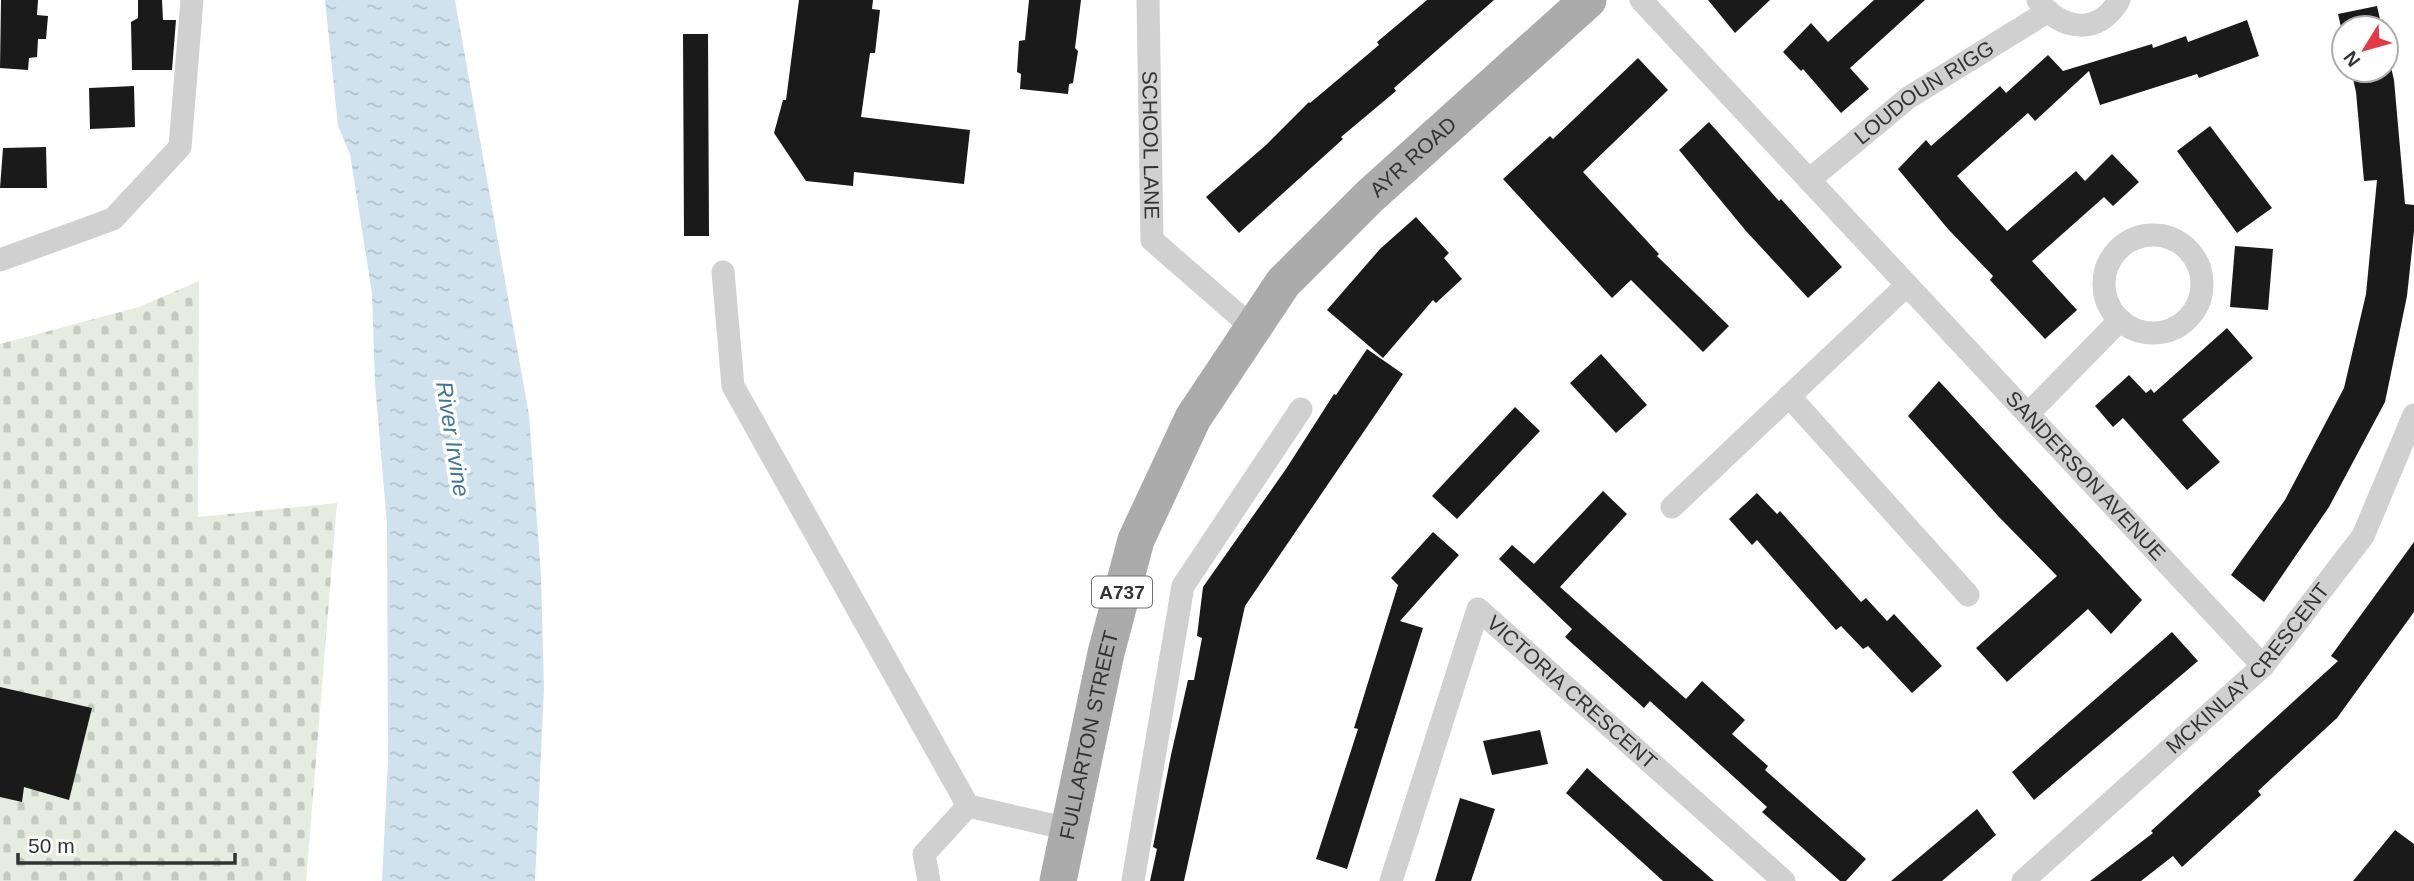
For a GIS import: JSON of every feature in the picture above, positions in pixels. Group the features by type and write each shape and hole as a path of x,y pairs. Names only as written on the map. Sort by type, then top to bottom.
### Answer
{"main road":[{"name":"AYR ROAD","path":"1253,328 1283,283 1370,196 1588,0"},
{"name":"FULLARTON STREET","path":"1058,881 1106,653 1136,540 1194,418 1253,328"}],"street":[{"path":"0,260 113,219 180,147 192,0"},
{"name":"SCHOOL LANE","path":"1148,0 1153,240 1253,328"},
{"path":"2043,6 2060,22 2081,26 2096,23 2114,10 2119,0"},
{"name":"SANDERSON AVENUE","path":"1655,5 1809,180 2263,666"},
{"name":"LOUDOUN RIGG","path":"1809,180 1908,98 2043,6"},
{"path":"2156,234 2173,238 2184,245 2196,258 2202,274 2202,291 2197,307 2189,318 2175,329 2157,333 2140,331 2120,320 2109,306 2104,290 2105,273 2114,253 2127,241 2143,235 2156,234"},
{"path":"723,272 733,386 968,806 1069,828"},
{"path":"1672,507 1907,285"},
{"path":"2028,414 2120,320"},
{"path":"1789,396 1968,595"},
{"path":"1133,881 1183,586 1301,409"},
{"name":"MCKINLAY CRESCENT","path":"2023,881 2263,666 2362,536 2414,415"},
{"name":"VICTORIA CRESCENT","path":"1391,881 1478,609 1784,881"},
{"path":"929,881 924,854 968,806"}],"green space":[{"path":"199,281 198,517 337,503 306,881 0,881 0,344 139,307"}],"water":[{"name":"River Irvine","path":"325,0 455,0 529,415 541,575 544,689 535,881 382,881 388,761 387,524 375,383 372,293 350,154 338,126"}],"building":[{"path":"1,0 38,0 37,15 48,16 46,39 38,39 37,57 29,58 28,70 0,68"},
{"path":"138,0 162,0 163,20 176,20 172,70 132,70 131,22 138,18"},
{"path":"799,0 873,0 872,9 880,10 875,53 870,53 861,117 970,130 964,184 854,172 853,186 806,181 774,133 783,100 786,100"},
{"path":"1029,0 1081,0 1075,48 1078,51 1073,83 1069,84 1068,94 1020,89 1021,74 1017,72 1019,41 1025,40"},
{"path":"1427,0 1494,0 1394,88 1396,91 1341,137 1343,139 1239,233 1206,197 1266,145 1309,102 1379,45 1377,42"},
{"path":"1708,0 1770,0 1735,33"},
{"path":"1874,0 1925,0 1850,68 1869,89 1841,113 1803,69 1801,71 1783,52 1811,23 1828,42"},
{"path":"2377,6 2379,14 2338,14"},
{"path":"2247,20 2259,56 2199,78 2197,74 2100,105 2089,71 2035,121 2028,113 1957,176 2007,231 2076,171 2085,181 2112,154 2139,182 2113,206 2104,197 2032,261 2077,310 2045,339 1990,280 1993,276 1948,229 1898,169 1926,140 1931,146 2000,86 2006,93 2048,55 2063,71 2152,44 2153,48 2186,36 2188,42"},
{"path":"683,34 708,34 709,236 684,236"},
{"path":"1638,58 1668,90 1583,172 1659,254 1657,256 1729,326 1703,352 1631,280 1612,298 1503,179 1550,136 1553,139"},
{"path":"2354,84 2394,84 2405,204 2414,205 2407,296 2385,402 2329,507 2264,602 2231,575 2285,500 2344,388 2366,294 2377,180 2364,181"},
{"path":"134,86 135,127 90,129 89,88"},
{"path":"1709,122 1842,267 1808,298 1746,231 1679,150"},
{"path":"2210,126 2272,208 2237,233 2177,151"},
{"path":"46,147 47,188 0,188 3,148"},
{"path":"1416,217 1449,253 1444,258 1462,279 1436,303 1433,300 1383,358 1327,310 1380,249"},
{"path":"2235,246 2273,249 2268,310 2230,307"},
{"path":"2227,328 2253,358 2182,420 2220,462 2187,490 2123,418 2113,427 2095,406 2129,375 2146,393 2151,389 2154,393"},
{"path":"1367,349 1403,374 1245,606 1184,881 1150,881 1157,849 1153,847 1171,755 1188,680 1194,680 1202,638 1197,636 1203,587"},
{"path":"1601,354 1647,405 1616,433 1570,383"},
{"path":"1939,381 2142,600 2111,634 2088,609 2007,682 1976,648 2057,576 1999,517 1908,416"},
{"path":"1515,407 1540,431 1457,519 1432,496"},
{"path":"1603,491 1627,514 1560,587 1686,699 1702,681 1745,720 1732,734 1768,766 1765,770 1866,859 1846,881 1840,881 1762,812 1767,807 1650,701 1644,708 1565,637 1572,629 1499,559 1512,545 1534,564"},
{"path":"1757,493 1777,514 1780,511 1861,602 1866,598 1887,621 1894,614 1942,666 1912,693 1868,646 1863,649 1841,626 1836,630 1757,540 1752,545 1729,519"},
{"path":"1433,532 1459,555 1400,621 1423,628 1347,869 1316,859 1358,729 1354,728 1398,585 1391,578"},
{"path":"2414,542 2414,612 2337,718 2258,791 2261,795 2182,867 2173,856 2141,881 2090,881 2153,833 2151,831 2338,661 2331,656"},
{"path":"2172,632 2198,661 2034,800 2012,772"},
{"path":"0,687 92,708 69,800 24,787 22,802 0,797"},
{"path":"1540,730 1548,764 1492,775 1483,741"},
{"path":"1587,768 1714,881 1663,881 1566,793"},
{"path":"1460,798 1495,809 1471,881 1435,881"},
{"path":"1977,809 1996,835 1942,881 1891,881"},
{"path":"2395,830 2414,844 2414,881 2353,881"}]}
